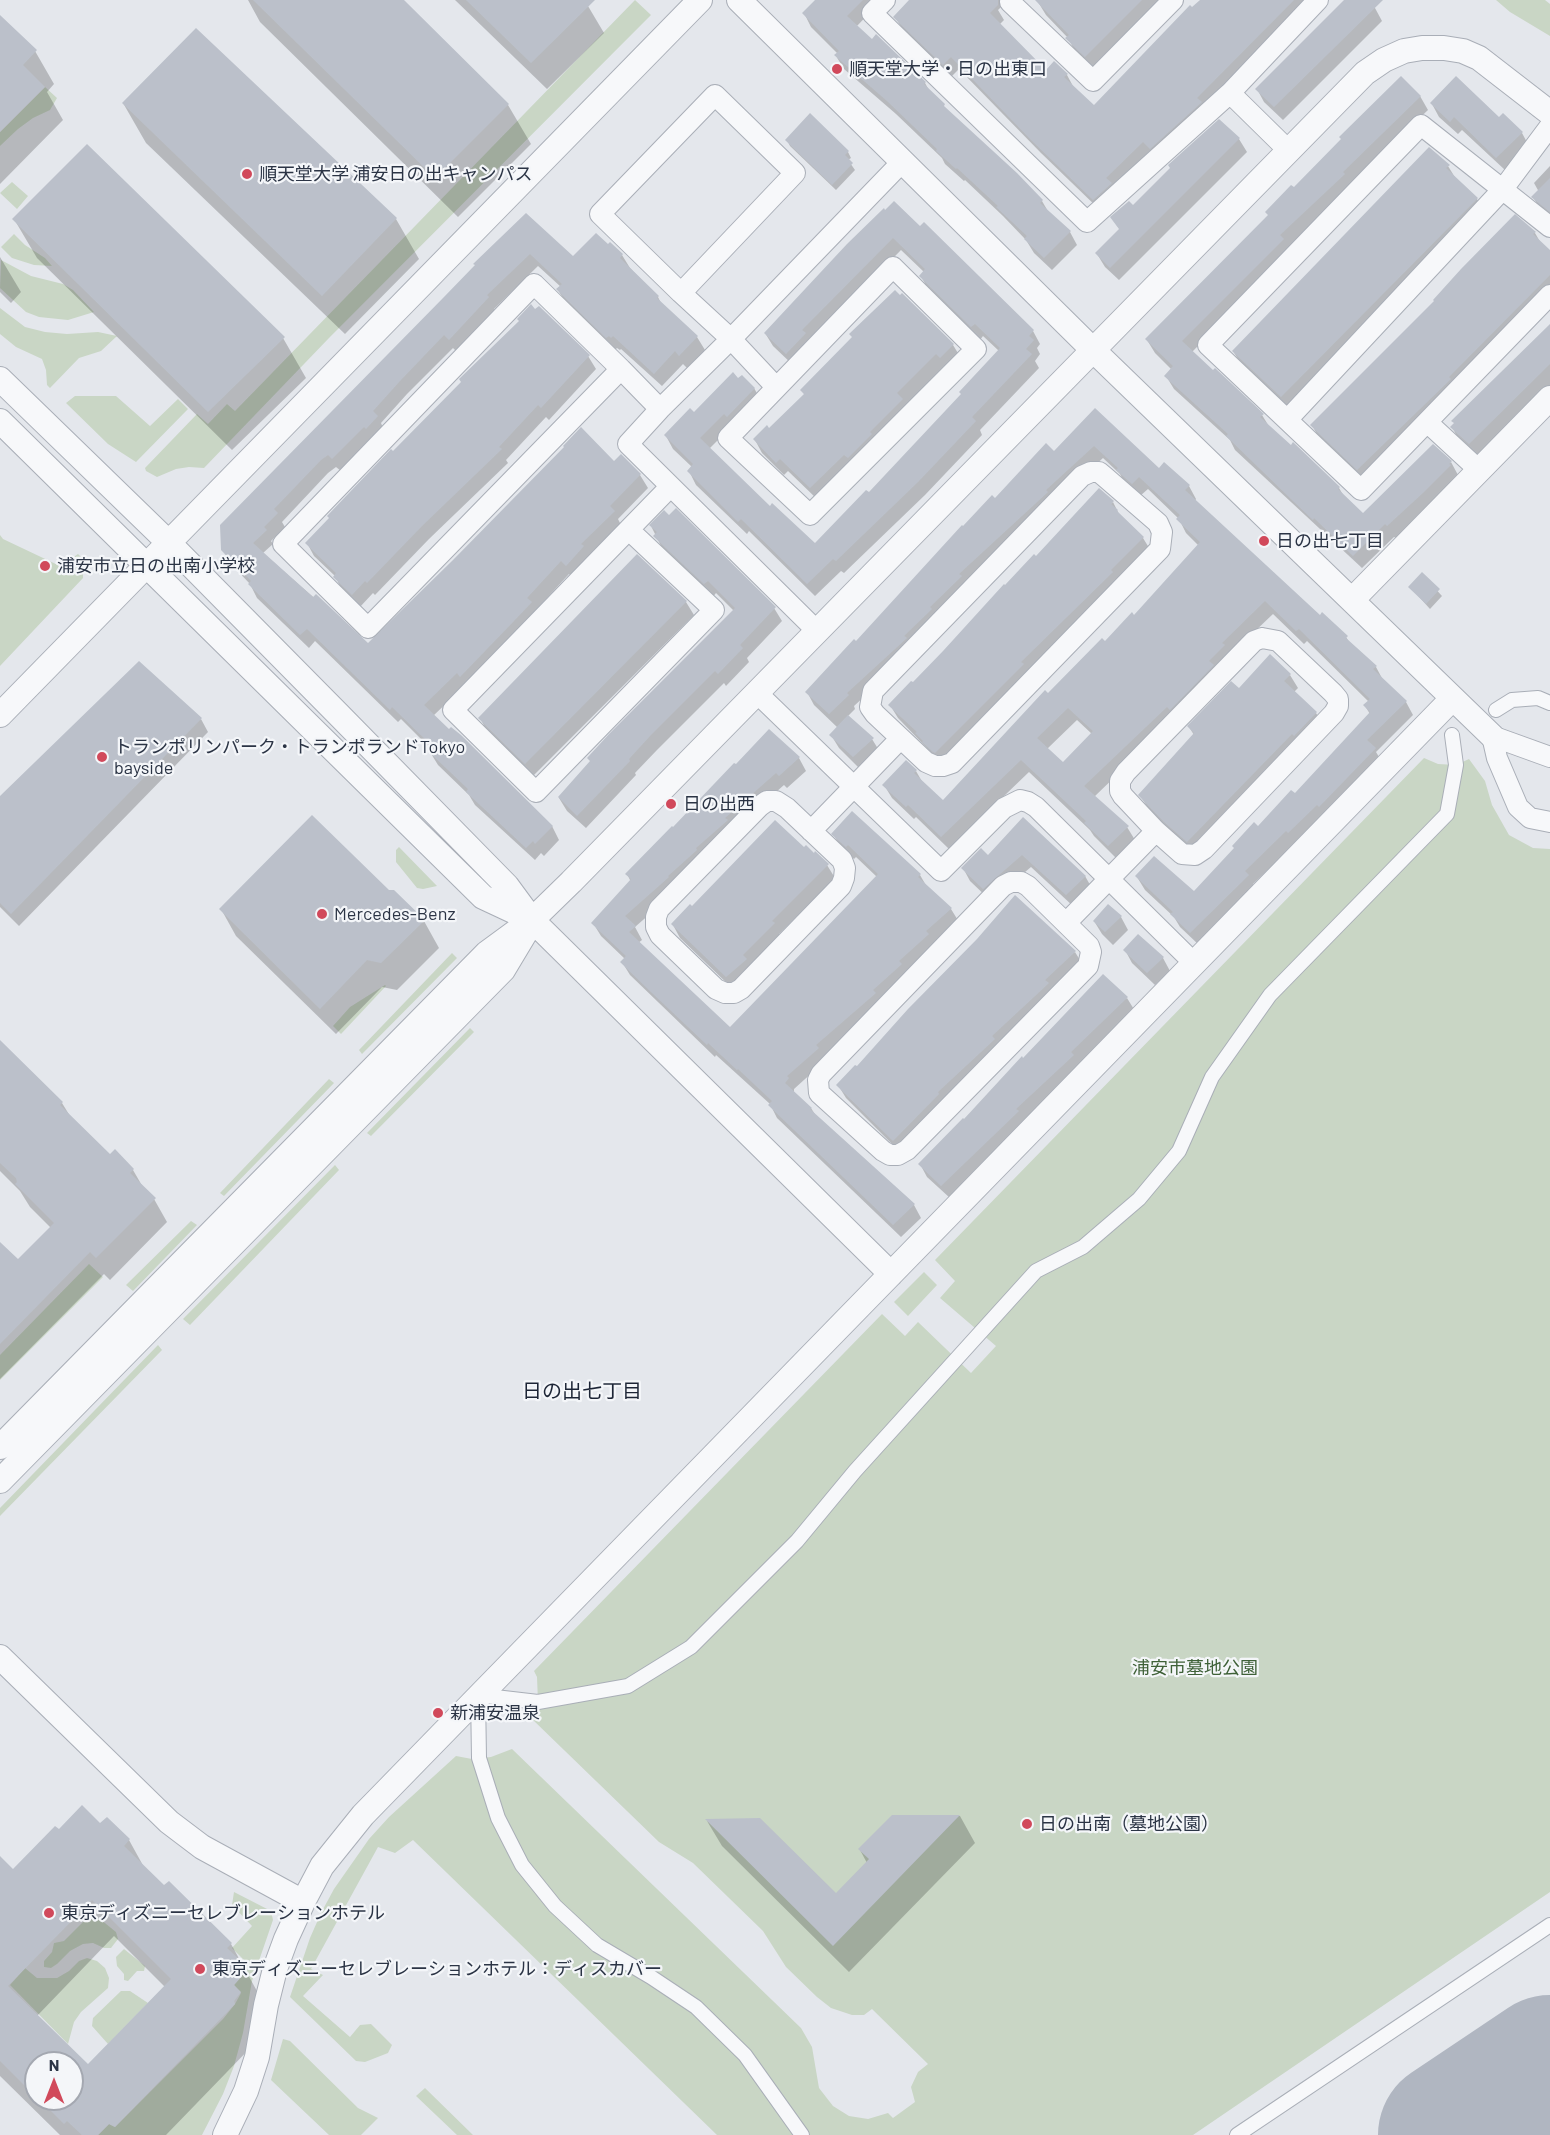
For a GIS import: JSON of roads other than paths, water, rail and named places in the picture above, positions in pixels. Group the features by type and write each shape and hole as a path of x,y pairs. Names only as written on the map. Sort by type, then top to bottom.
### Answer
{"street":[{"path":"0,715 700,0"},
{"path":"739,0 1092,349 1452,699 1492,736 1550,757"},
{"path":"885,0 872,13 1087,222 1230,93 1318,0"},
{"path":"1012,0 1010,2 1093,81 1173,0"},
{"path":"0,1447 487,953 532,920 1365,73 1384,60 1404,51 1444,48 1463,51 1479,58 1550,113"},
{"path":"1230,93 1289,151"},
{"path":"681,293 795,172 716,96 600,214 681,293 731,339 776,387"},
{"path":"1550,228 1421,125 1208,345 1361,490 1550,295"},
{"path":"1287,420 1503,189 1550,126"},
{"path":"817,631 628,444 903,161"},
{"path":"893,267 976,349 810,515 728,438 776,387 893,267"},
{"path":"621,369 368,628 283,544 534,285 621,369 660,409"},
{"path":"0,379 168,542 507,886 532,920 891,1274"},
{"path":"1352,600 1550,398"},
{"path":"0,421 483,897 532,920"},
{"path":"1428,423 1480,471"},
{"path":"1091,472 1099,472 1158,523 1162,532 1160,549 952,763 935,766 926,762 900,739 870,707 873,691 1082,476 1091,472"},
{"path":"629,530 714,610 536,792 453,710 670,487"},
{"path":"1262,638 1278,641 1334,693 1338,699 1338,706 1334,713 1196,855 1182,854 1156,831 1120,791 1120,782 1126,772 1254,641 1262,638"},
{"path":"756,693 941,871 1004,808 1020,800 1028,802 1036,807 1195,964"},
{"path":"1496,710 1512,700 1538,698 1550,703"},
{"path":"225,2135 246,2091 257,2057 266,2005 275,1969 286,1939 322,1866 356,1823 478,1695 1452,699"},
{"path":"478,1695 538,1702 628,1686 691,1647 797,1541 855,1472 1036,1271 1083,1247 1139,1199 1179,1151 1212,1077 1270,995 1447,814 1456,765 1452,735"},
{"path":"1492,736 1497,758 1518,807 1530,819 1550,822"},
{"path":"811,831 900,739"},
{"path":"767,801 776,801 811,831 842,860 845,868 841,886 741,989 734,993 725,993 716,989 660,935 656,927 659,909 767,801"},
{"path":"1066,923 1156,831"},
{"path":"1011,882 1021,882 1028,886 1066,923 1089,946 1091,952 1088,966 907,1150 898,1155 890,1155 883,1151 819,1093 818,1080 821,1074 1003,886 1011,882"},
{"path":"0,1481 503,970 532,920"},
{"path":"0,1657 169,1822 202,1847 303,1902"},
{"path":"478,1695 479,1758 498,1818 522,1865 555,1906 597,1945 696,2007 745,2055 802,2135"},
{"path":"1237,2135 1550,1925"}],"water":[{"path":"1550,2102 1550,2135 1500,2135"}],"place":[{"name":"順天堂大学・日の出東口","path":"837,69"},
{"name":"順天堂大学 浦安日の出キャンパス","path":"247,174"},
{"name":"日の出七丁目","path":"1264,541"},
{"name":"浦安市立日の出南小学校","path":"45,566"},
{"name":"トランポリンパーク・トランポランドTokyo bayside","path":"102,757"},
{"name":"日の出西","path":"671,804"},
{"name":"Mercedes-Benz","path":"322,914"},
{"name":"新浦安温泉","path":"438,1713"},
{"name":"日の出南（墓地公園）","path":"1027,1824"},
{"name":"東京ディズニーセレブレーションホテル","path":"49,1913"},
{"name":"東京ディズニーセレブレーションホテル：ディスカバー","path":"200,1969"}],"district":[{"name":"日の出七丁目","path":"582,1391"}],"park label":[{"name":"浦安市墓地公園","path":"1195,1668"}]}
